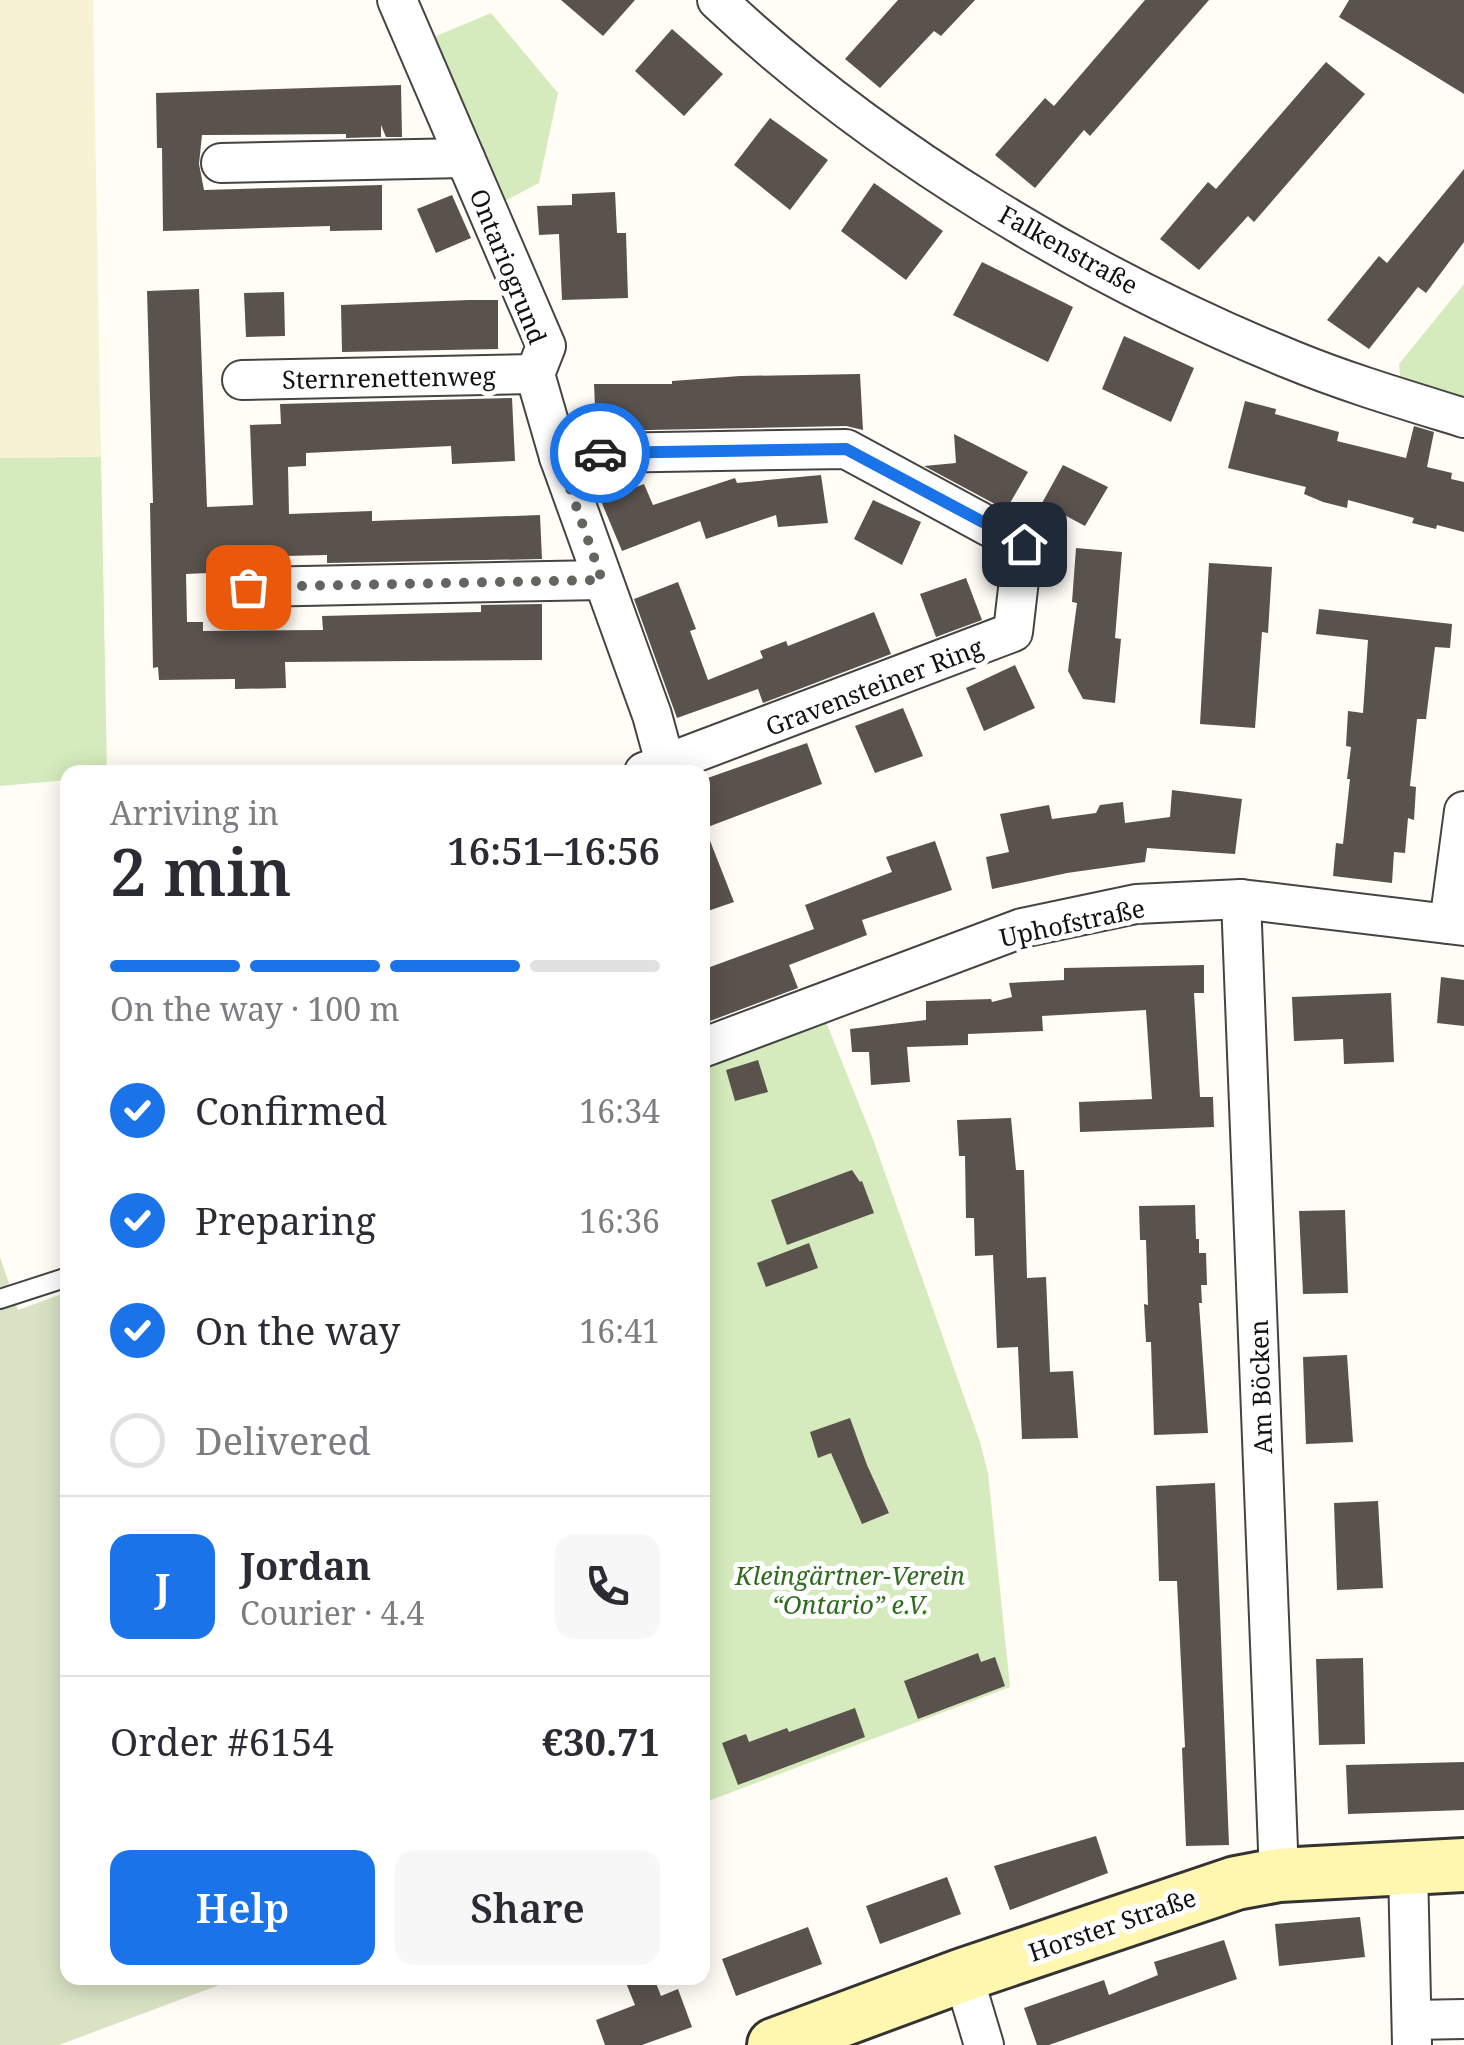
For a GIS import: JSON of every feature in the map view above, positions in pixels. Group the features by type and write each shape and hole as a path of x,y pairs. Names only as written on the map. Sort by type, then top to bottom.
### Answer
{"street":[{"name":"Ontariogrund","path":"397,0 546,346 536,374 559,457 652,715 655,765"},
{"name":"Falkenstraße","path":"718,0 876,130 1087,265 1291,360 1464,418"},
{"path":"221,163 464,158"},
{"name":"Sternrenettenweg","path":"242,380 536,374"},
{"name":"Gravensteiner Ring","path":"559,457 846,449 1024,544 1013,632 665,765"},
{"path":"248,587 602,580"},
{"path":"1456,925 1464,811"},
{"name":"Uphofstraße","path":"710,1045 1022,928 1136,904 1241,899 1456,925"},
{"name":"Am Böcken","path":"1241,899 1279,1875"},
{"name":"Horster Straße","path":"774,2045 1187,1897 1279,1875 1464,1865"},
{"path":"1408,1868 1412,2033 1464,2018"},
{"path":"963,1975 984,2045"}],"lane":[{"path":"0,1299 60,1280"}],"shaded area":[{"path":"0,0 93,0 101,457 0,458"}],"green space":[{"path":"491,13 558,93 539,183 495,206 429,39"},
{"path":"1464,284 1464,401 1401,383 1399,364"},
{"path":"101,457 107,765 60,765 60,781 0,786 0,458"},
{"name":"Kleingärtner-Verein “Ontario” e.V.","path":"826,1022 873,1139 980,1442 988,1473 1010,1687 710,1800 710,1063"},
{"path":"0,1257 18,1310 60,1295 60,1985 219,1985 59,2045 0,2045"}],"building":[{"path":"561,0 635,0 603,36"},
{"path":"898,0 975,0 941,36 934,31 880,88 845,59"},
{"path":"1145,0 1209,0 1090,136 1084,130 1035,188 995,155 1045,98 1054,106"},
{"path":"1349,0 1464,0 1464,94 1339,17"},
{"path":"672,29 723,74 684,116 635,71"},
{"path":"1326,62 1365,94 1254,222 1248,216 1199,270 1160,239 1208,182 1216,189"},
{"path":"401,85 402,137 386,137 381,125 381,137 202,135 199,164 204,190 382,185 382,230 330,231 330,226 163,231 162,148 157,148 156,93"},
{"path":"770,118 828,160 790,210 734,165"},
{"path":"1464,169 1464,242 1426,293 1418,287 1369,349 1327,320 1379,256 1387,263"},
{"path":"874,183 943,231 906,280 841,231"},
{"path":"615,192 617,233 626,233 628,298 562,300 559,234 539,235 537,206 572,205 572,194"},
{"path":"452,195 471,238 436,253 417,209"},
{"path":"982,262 1073,307 1048,362 953,315"},
{"path":"199,289 207,507 253,505 250,425 281,424 280,404 512,398 515,461 452,464 451,446 306,453 306,466 288,467 289,514 372,511 372,521 540,515 542,559 327,563 327,555 207,558 208,573 186,574 187,622 203,622 203,631 323,630 322,616 481,612 481,605 542,604 542,660 285,662 286,688 235,689 235,679 159,680 158,667 153,668 147,291"},
{"path":"284,292 285,336 246,337 244,293"},
{"path":"498,300 498,349 342,352 341,305"},
{"path":"1124,336 1194,368 1171,422 1102,389"},
{"path":"860,374 863,430 846,426 596,431 594,384"},
{"path":"1245,401 1339,432 1337,441 1406,458 1414,426 1434,432 1427,467 1452,473 1451,479 1464,482 1464,532 1412,523 1414,518 1348,500 1347,508 1323,502 1304,494 1306,487 1228,468"},
{"path":"954,434 1028,472 1006,510 924,466 956,463"},
{"path":"1063,465 1108,487 1085,526 1042,503"},
{"path":"821,475 828,523 778,527 776,515 706,539 700,521 622,551 601,501 644,484 653,505 735,478 737,483"},
{"path":"873,500 921,522 902,565 854,539"},
{"path":"1076,548 1122,552 1115,638 1121,639 1115,703 1083,699 1068,671 1077,603 1072,602"},
{"path":"1209,563 1272,567 1268,633 1262,632 1255,728 1200,724"},
{"path":"966,578 982,620 936,637 920,594"},
{"path":"678,582 696,629 690,631 708,680 763,658 760,651 786,641 788,646 874,612 891,654 763,703 758,689 677,718 634,599"},
{"path":"1319,609 1452,624 1450,648 1435,647 1426,719 1417,719 1410,786 1416,787 1414,820 1408,818 1405,853 1394,852 1392,883 1333,876 1336,843 1343,844 1350,779 1351,747 1346,746 1348,711 1363,713 1368,640 1316,634"},
{"path":"1015,665 1035,708 984,731 966,688"},
{"path":"903,708 923,756 875,773 855,726"},
{"path":"807,743 822,784 710,826 710,777"},
{"path":"1172,790 1242,799 1235,854 1147,848 1145,862 992,889 986,857 1009,852 1000,814 1049,805 1052,819 1096,813 1100,805 1123,802 1125,823 1170,817"},
{"path":"710,841 734,902 710,910"},
{"path":"935,841 952,890 862,920 867,935 789,965 798,988 710,1021 710,967 814,929 805,905 892,872 886,857"},
{"path":"1204,965 1204,993 1194,993 1200,1097 1213,1097 1214,1127 1080,1132 1079,1102 1152,1099 1146,1010 1042,1016 1043,1031 968,1034 968,1045 907,1047 910,1082 871,1085 869,1052 852,1052 850,1029 926,1020 926,1001 992,1002 1012,997 1009,983 1064,980 1064,968"},
{"path":"1441,977 1464,980 1464,1026 1437,1023"},
{"path":"1391,993 1394,1062 1344,1064 1343,1039 1294,1041 1292,997"},
{"path":"758,1060 768,1092 735,1101 726,1070"},
{"path":"1011,1118 1016,1170 1024,1170 1027,1278 1046,1277 1050,1372 1073,1371 1078,1438 1022,1439 1018,1347 997,1348 993,1255 975,1256 974,1218 966,1218 965,1156 959,1156 957,1120"},
{"path":"852,1170 862,1181 874,1213 787,1245 771,1200"},
{"path":"1195,1205 1199,1253 1206,1253 1207,1285 1201,1285 1199,1303 1208,1433 1154,1435 1151,1342 1146,1342 1144,1304 1148,1305 1146,1240 1140,1240 1139,1206"},
{"path":"1345,1210 1348,1293 1303,1294 1299,1211"},
{"path":"809,1243 818,1268 766,1287 757,1263"},
{"path":"1347,1355 1353,1442 1306,1444 1303,1357"},
{"path":"850,1418 889,1513 862,1524 831,1453 818,1458 810,1432"},
{"path":"1215,1483 1229,1845 1186,1846 1177,1581 1159,1581 1156,1486"},
{"path":"1378,1501 1383,1588 1337,1590 1334,1503"},
{"path":"978,1653 981,1662 995,1657 1005,1686 918,1719 904,1681"},
{"path":"1363,1658 1365,1744 1319,1745 1316,1659"},
{"path":"855,1708 865,1737 738,1785 722,1743 746,1734 749,1742 787,1728 789,1732"},
{"path":"1464,1762 1464,1810 1348,1814 1346,1765"},
{"path":"1096,1836 1108,1873 1010,1910 994,1866"},
{"path":"947,1877 961,1914 880,1944 866,1906"},
{"path":"1360,1917 1365,1957 1279,1966 1275,1924"},
{"path":"808,1927 822,1964 736,1996 722,1959"},
{"path":"1224,1940 1237,1979 1049,2045 1037,2045 1024,2008 1104,1980 1109,1995 1158,1975 1154,1962"},
{"path":"627,1985 657,1985 661,1996 678,1989 692,2027 642,2045 605,2045 596,2020 635,2005"}],"way so far":[{"path":"248,587 602,580 559,457 600,453"}],"route":[{"path":"600,453 846,449 1024,544"}]}
